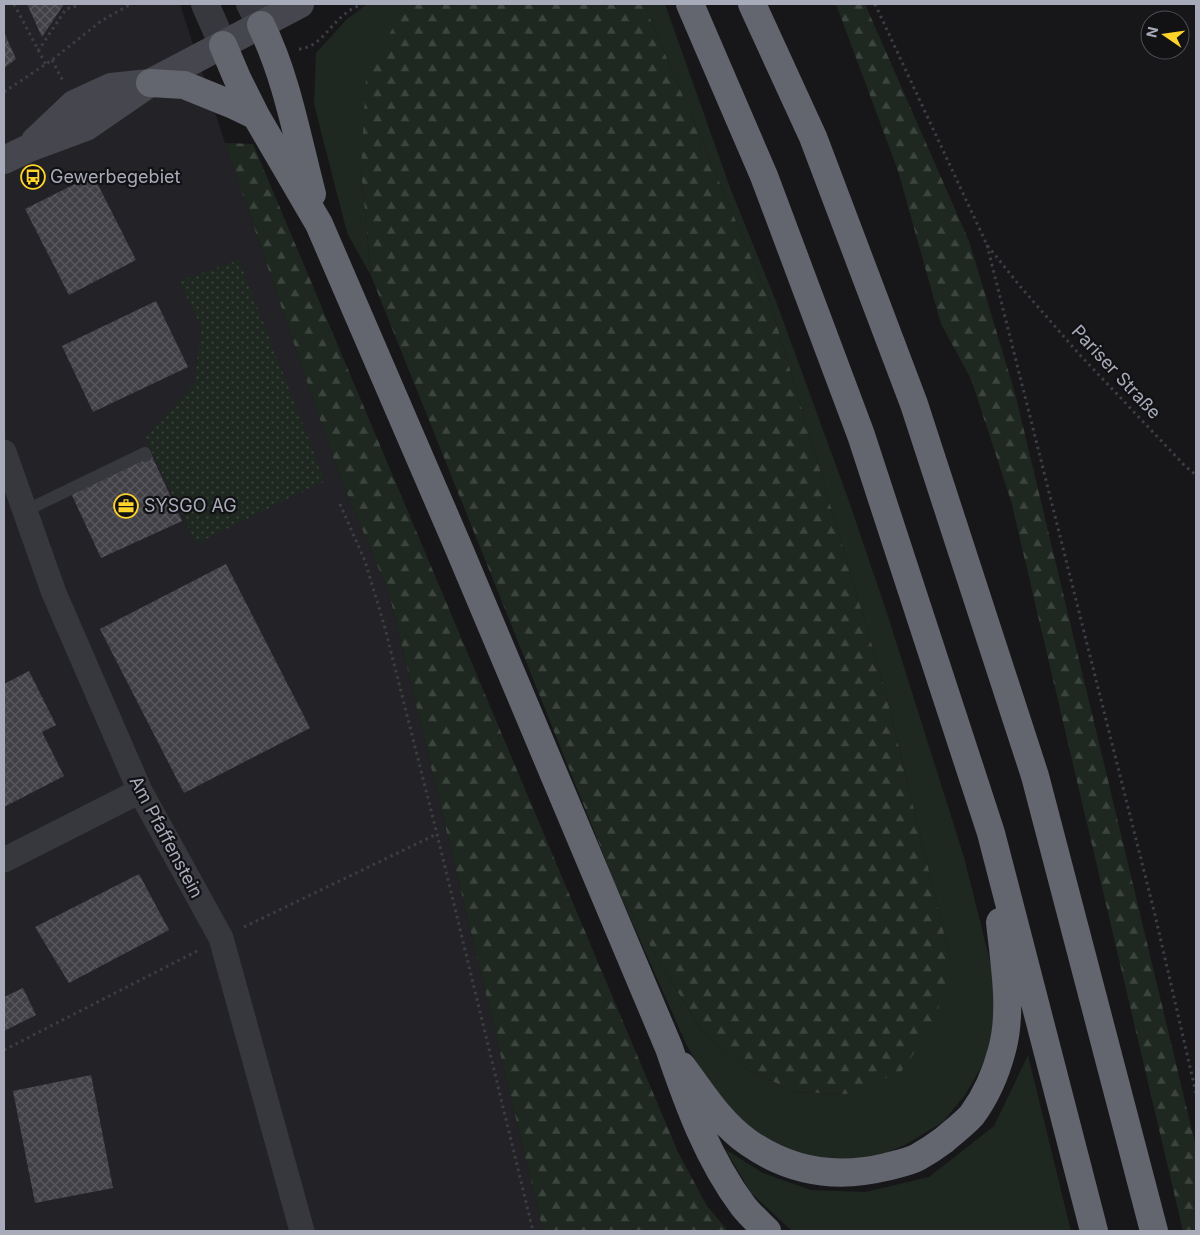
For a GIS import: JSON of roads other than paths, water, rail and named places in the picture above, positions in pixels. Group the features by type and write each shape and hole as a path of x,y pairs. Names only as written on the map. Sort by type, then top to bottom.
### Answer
{"highway":[{"path":"690,4 764,176 861,435 991,833 1094,1231"},
{"path":"752,4 813,137 917,413 1035,776 1154,1231"},
{"path":"256,14 270,43 283,79 319,224"},
{"path":"223,45 256,116 319,224 458,544 669,1048 689,1108 714,1163 744,1208 767,1231"},
{"path":"150,83 184,85 256,116"},
{"path":"669,1048 734,1131 774,1157 798,1167 822,1173 858,1172 918,1157 935,1146 971,1116 986,1094 1003,1049 1006,1025 1006,980 991,833"}],"main road":[{"path":"15,154 86,127 150,83 223,45 256,14 300,4"}],"street":[{"path":"205,4 223,45"},
{"name":"Am Pfaffenstein","path":"4,452 54,593 140,791 221,938 302,1231"},
{"path":"4,860 140,791"}],"lane":[{"path":"25,511 145,453 146,456"}],"place":[{"name":"Gewerbegebiet","path":"33,177"},
{"name":"SYSGO AG","path":"126,506"}]}
